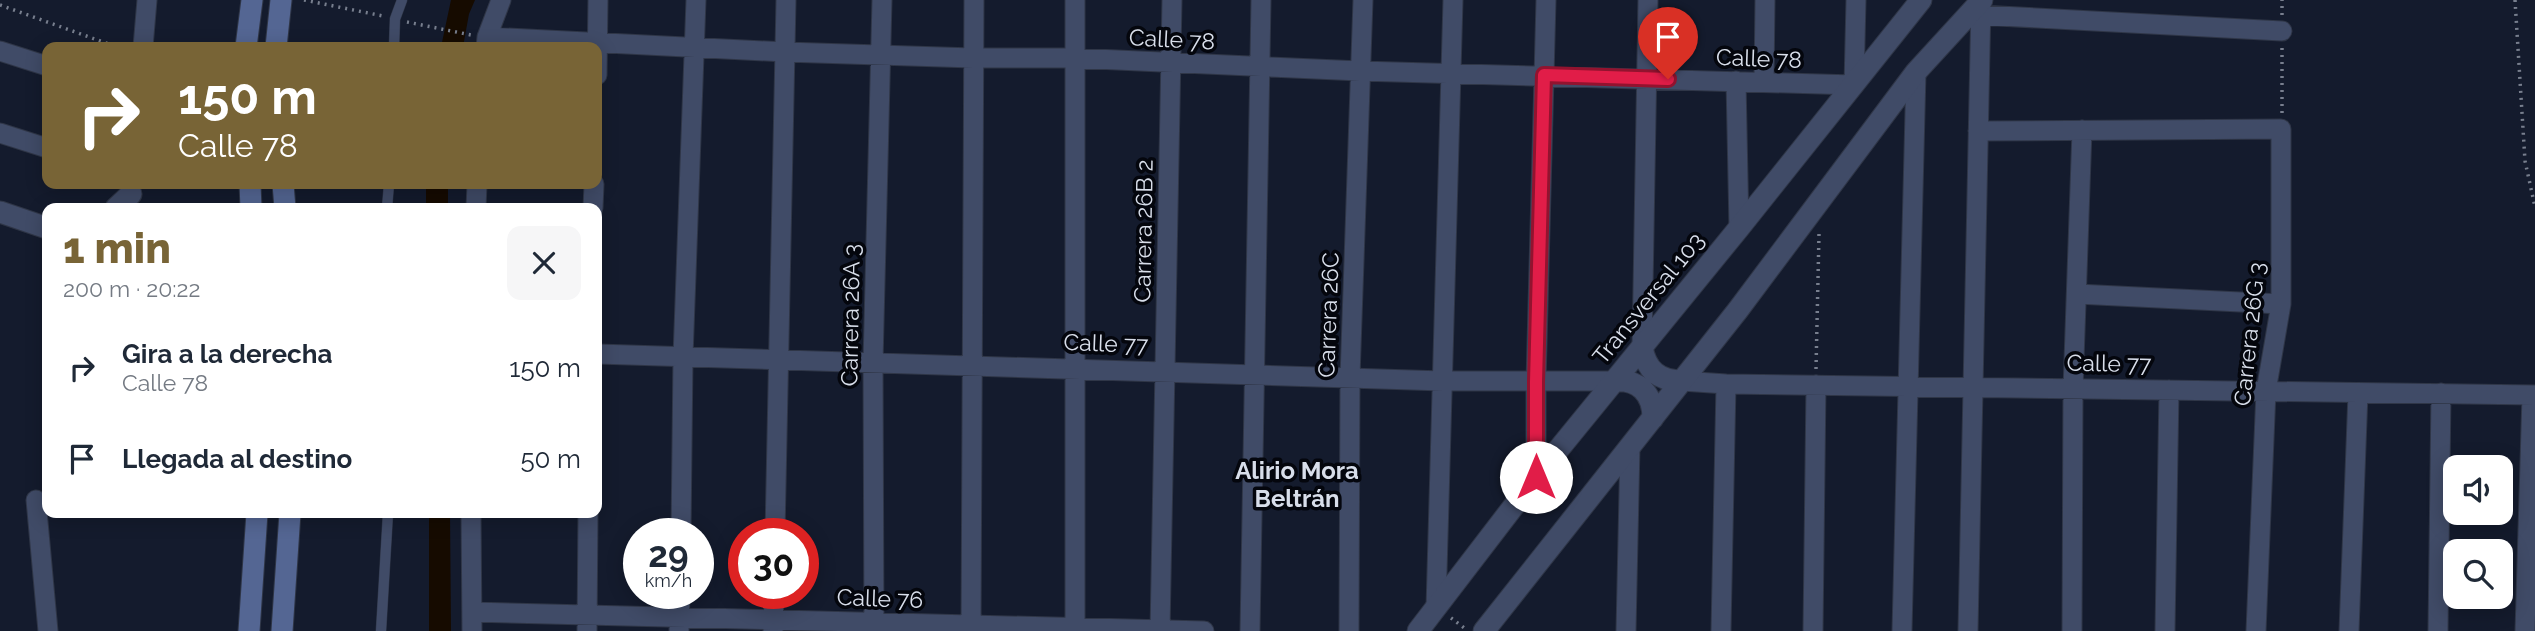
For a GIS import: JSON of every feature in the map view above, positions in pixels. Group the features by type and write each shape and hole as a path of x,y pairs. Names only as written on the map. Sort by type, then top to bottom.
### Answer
{"main road":[{"path":"247,42 252,0"},
{"path":"277,42 281,0"},
{"path":"249,631 257,518"},
{"path":"282,631 290,518"}],"street":[{"path":"143,42 147,0"},
{"path":"481,40 501,0"},
{"path":"598,0 598,42"},
{"path":"681,518 682,356 696,0"},
{"path":"775,518 786,0"},
{"name":"Carrera 26A 3","path":"874,627 873,363 882,0"},
{"path":"971,628 974,0"},
{"path":"1075,0 1075,629"},
{"name":"Carrera 26B 2","path":"1160,631 1172,0"},
{"path":"1250,631 1261,0"},
{"name":"Carrera 26C","path":"1349,631 1350,377 1363,0"},
{"path":"1436,608 1452,0"},
{"path":"1536,477 1546,0"},
{"path":"1648,0 1642,347 1644,359 1659,377 1682,381"},
{"path":"1764,82 1766,0"},
{"path":"1854,85 1856,0"},
{"name":"Transversal 103","path":"1418,631 1536,477 1922,0"},
{"path":"1981,6 2282,31"},
{"path":"1484,631 1820,203 1916,72 1981,6"},
{"path":"1968,631 1981,6"},
{"name":"Calle 78","path":"481,40 598,42"},
{"name":"Calle 78","path":"602,42 694,49 973,58 1073,58 1360,71 1854,85"},
{"path":"0,51 42,64"},
{"path":"1902,631 1916,72"},
{"path":"1736,82 1739,228"},
{"path":"1978,131 2281,128"},
{"name":"Carrera 26G 3","path":"2256,631 2266,391 2281,304 2281,128"},
{"path":"2072,631 2073,389 2081,130"},
{"path":"0,133 42,146"},
{"path":"0,212 42,226"},
{"path":"2077,294 2281,304"},
{"name":"Calle 77","path":"602,354 1443,381 1614,381"},
{"path":"1614,381 1632,382 1646,392 1651,400 1653,418"},
{"name":"Calle 77","path":"1682,381 1908,387 2533,395"},
{"path":"1721,631 1726,384"},
{"path":"1813,631 1815,385"},
{"path":"2165,631 2169,390"},
{"path":"2349,631 2358,393"},
{"path":"2438,631 2441,393"},
{"path":"2525,631 2533,395"},
{"path":"1626,631 1630,446"},
{"path":"36,500 48,631"},
{"path":"471,518 472,622"},
{"path":"587,623 588,518"},
{"name":"Calle 76","path":"472,622 1203,631"}],"lane":[{"path":"394,42 395,19 402,0"},
{"path":"381,631 388,518"}],"path":[{"path":"304,0 347,7 481,40"},
{"path":"2281,128 2282,0"},
{"path":"2515,0 2525,161 2535,207"},
{"path":"0,5 103,42"},
{"path":"1815,385 1820,203"}],"shaded area":[{"path":"451,0 475,0 469,14 464,42 442,42"},
{"path":"426,189 448,189 448,203 426,203"},
{"path":"429,518 450,518 451,631 429,631"}],"district":[{"name":"Alirio Mora Beltrán","path":"1297,484"}],"route":[{"path":"1536,477 1544,75 1668,79"}]}
